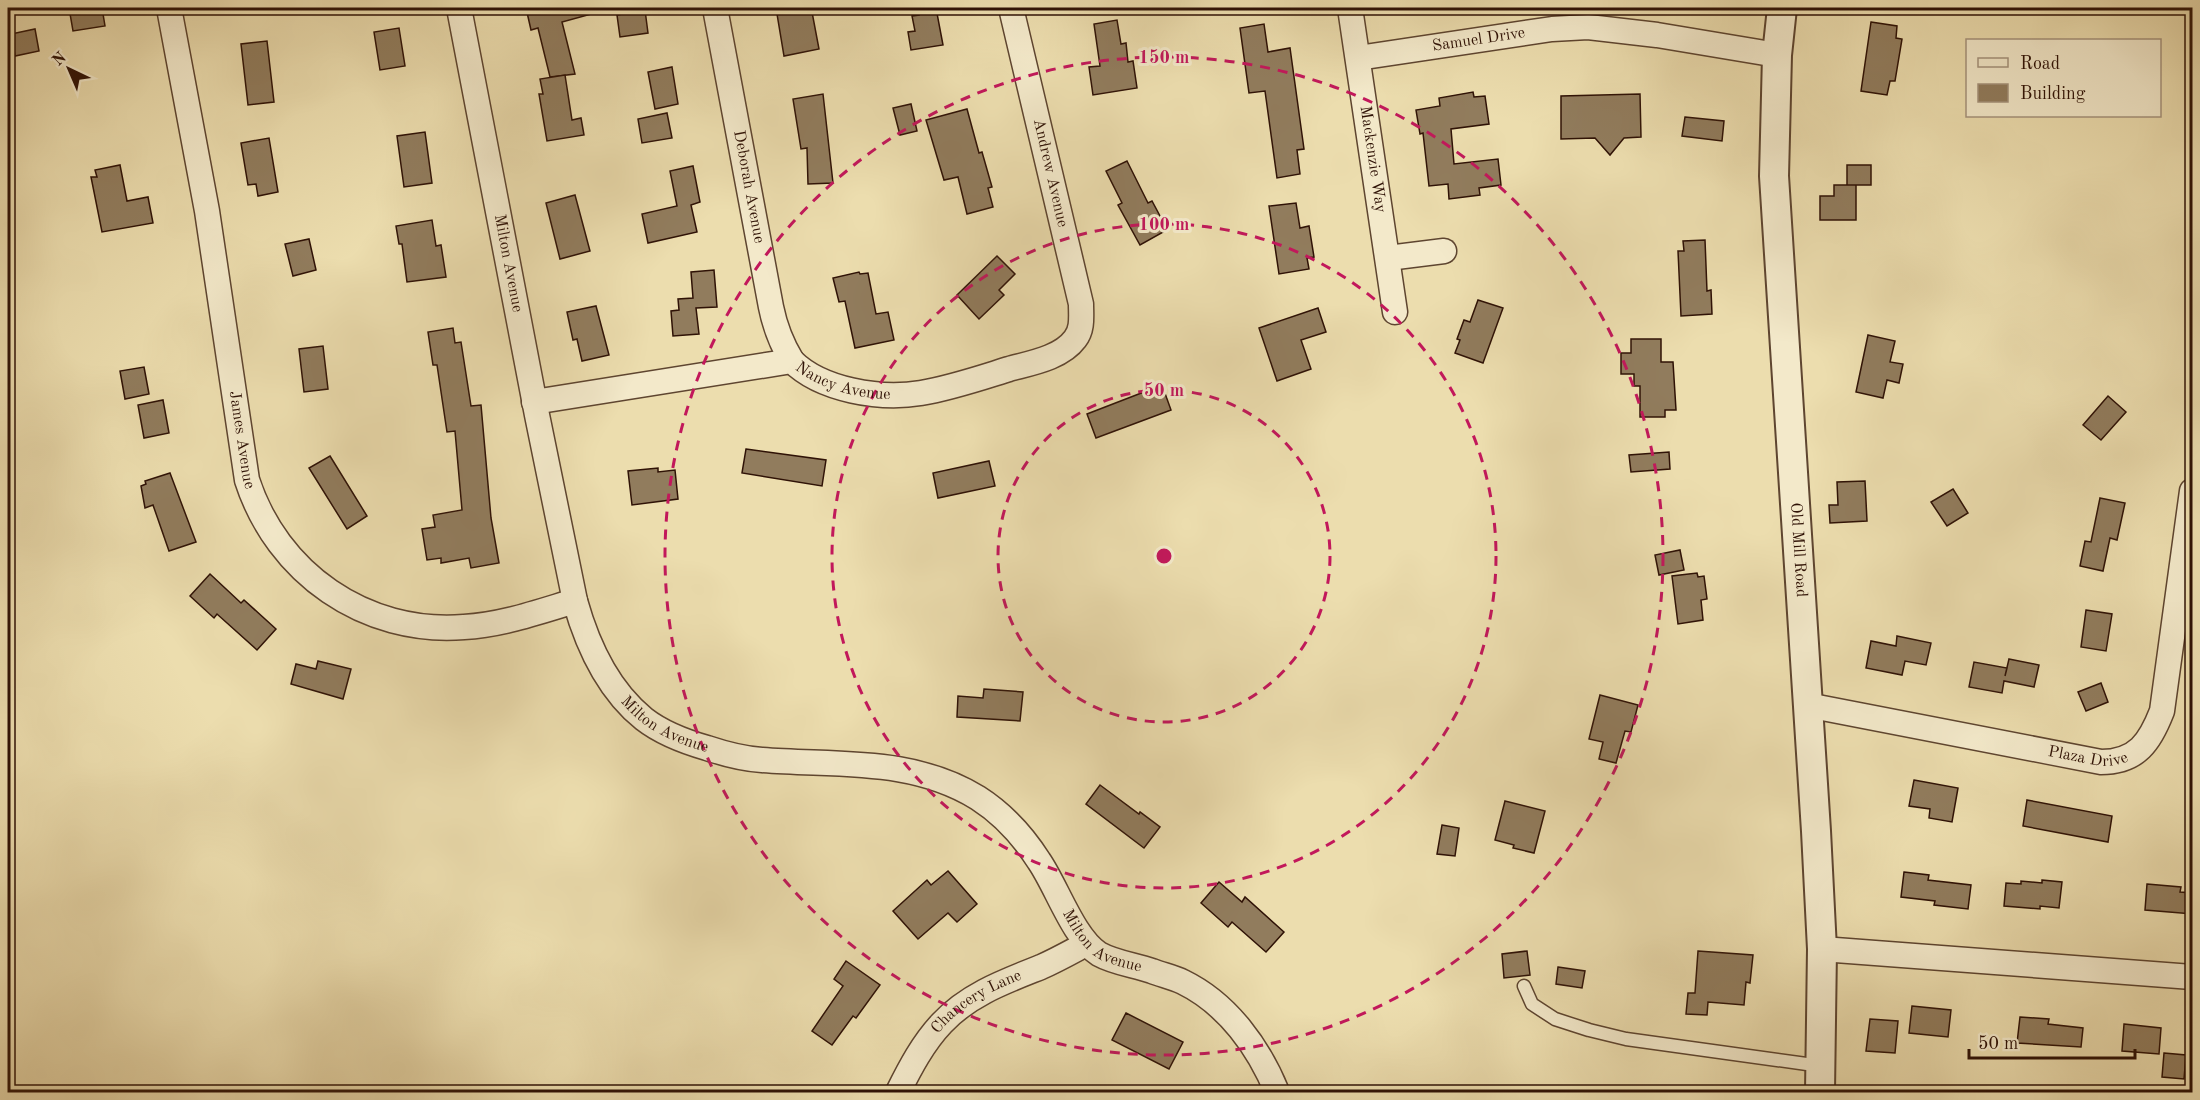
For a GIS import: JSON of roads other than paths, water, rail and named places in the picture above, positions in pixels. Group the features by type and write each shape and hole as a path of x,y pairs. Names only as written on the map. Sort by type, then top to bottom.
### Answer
{"street":[{"name":"James Avenue","path":"169,8 207,211 247,480 254,502 275,539 297,566 334,595 361,608 402,622 423,626 463,628 502,622 574,601"},
{"name":"Milton Avenue","path":"459,8 574,601 583,629 599,664 622,697 645,720 672,735 722,753 760,760 853,763 919,772 939,778 978,798 1000,813 1040,862 1086,944 1100,955 1183,982 1205,996 1244,1034 1260,1056 1277,1092"},
{"name":"Deborah Avenue","path":"715,8 771,308 779,337 792,361"},
{"name":"Andrew Avenue","path":"1011,8 1081,304 1081,326 1076,338"},
{"name":"Mackenzie Way","path":"1350,8 1395,312"},
{"name":"Old Mill Road","path":"1782,8 1777,55 1774,177 1822,949 1821,1079"},
{"name":"Samuel Drive","path":"1358,58 1540,30 1588,27 1657,35 1777,55"},
{"path":"1388,258 1444,251"},
{"name":"Nancy Avenue","path":"534,402 792,361 812,377 841,388 888,395 919,394 1039,361 1058,353 1076,338"},
{"name":"Plaza Drive","path":"1807,705 2102,762 2116,762 2128,758 2145,743 2162,711 2193,491"},
{"name":"Chancery Lane","path":"898,1092 920,1052 943,1022 974,997 1086,944"},
{"path":"1822,949 2193,977"}],"lane":[{"path":"1524,986 1532,1004 1556,1019 1589,1030 1821,1079"}]}
